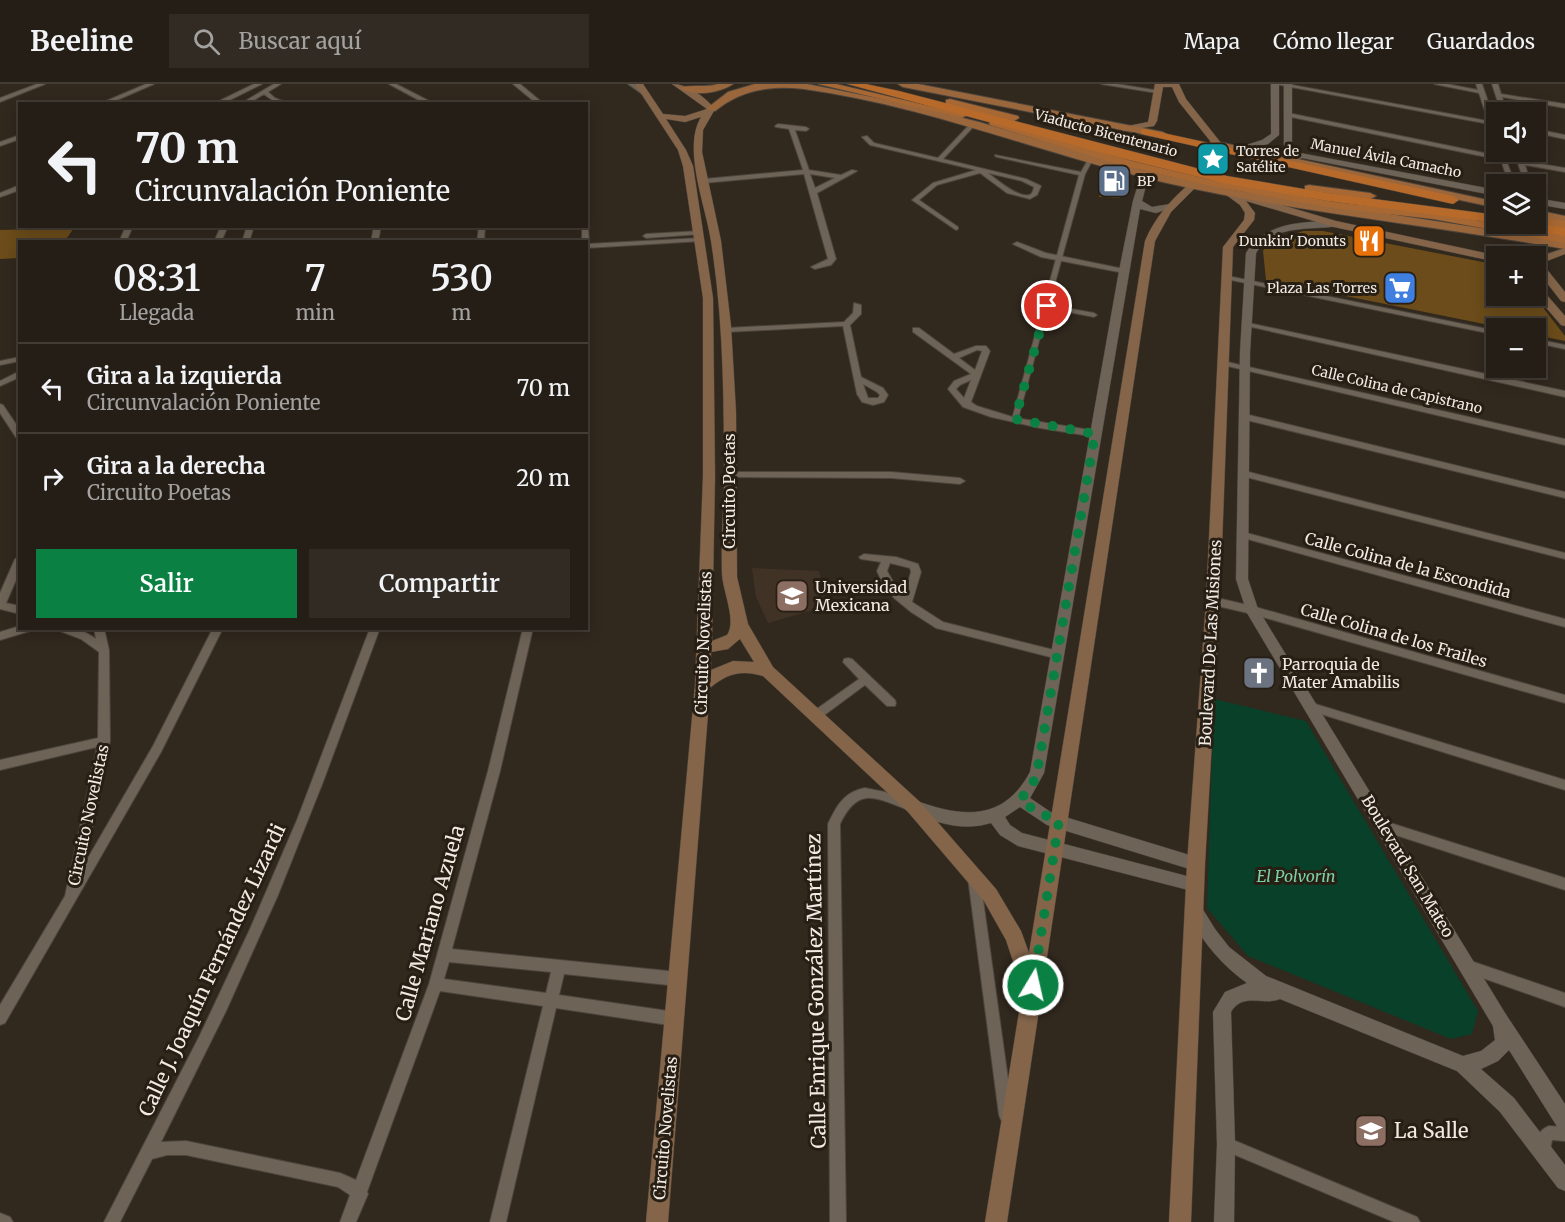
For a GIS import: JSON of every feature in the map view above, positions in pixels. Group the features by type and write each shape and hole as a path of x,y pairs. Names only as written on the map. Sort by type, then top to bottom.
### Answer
{"highway":[{"path":"823,84 938,108 1006,126 1129,164 1211,183 1334,205 1515,228 1565,239"},
{"name":"Viaducto Bicentenario","path":"852,84 939,103 1131,158 1228,180 1486,217"},
{"path":"871,84 972,102 1006,105"},
{"path":"871,84 1003,115 1128,152 1227,175 1486,213"},
{"path":"1145,132 1486,205"},
{"path":"1546,221 1563,225"},
{"path":"1546,225 1563,225"}],"main road":[{"path":"680,86 714,90 728,84"},
{"path":"903,84 1308,163 1486,204"},
{"path":"661,116 685,119 708,111 725,94 747,85 797,85 973,124 1145,174 1193,185 1328,210 1502,233 1565,245"},
{"path":"1157,91 1175,85 1182,100 1218,145"},
{"path":"680,86 708,111"},
{"name":"Circuito Novelistas","path":"641,88 682,150 688,166 708,298 709,367 710,476 703,686 657,1222"},
{"path":"1126,129 1151,124 1157,91"},
{"path":"1157,91 1168,98 1182,100"},
{"name":"Circuito Poetas","path":"708,111 699,127 696,149 716,236 726,330 730,475 728,566 729,588 739,622 755,653 768,671 914,807 990,895 1014,937 1022,961 1029,1008"},
{"path":"669,131 683,126 699,127"},
{"path":"996,1222 1126,409 1150,241 1157,224 1170,207 1193,185"},
{"path":"1228,192 1334,224 1486,257"},
{"name":"Boulevard De Las Misiones","path":"1180,1222 1196,913 1196,864 1214,601 1228,247 1249,220 1250,213 1243,203 1228,192"},
{"path":"1546,217 1563,225"},
{"path":"1546,258 1565,251"},
{"path":"1546,276 1565,299"},
{"path":"1546,301 1565,323"},
{"path":"704,646 716,647 729,642 737,633 739,622"},
{"path":"703,686 723,669 736,666 748,666 768,671"}],"street":[{"path":"0,100 42,84"},
{"path":"107,102 151,84"},
{"path":"220,102 259,84"},
{"path":"246,102 278,84"},
{"path":"392,84 428,102"},
{"path":"516,84 538,102"},
{"name":"Circuito Novelistas","path":"631,84 641,88"},
{"path":"1104,84 1157,91"},
{"path":"1240,150 1265,142 1275,135 1276,84 1486,122"},
{"path":"1437,84 1482,92"},
{"path":"1479,84 1486,102"},
{"path":"1495,84 1500,102"},
{"path":"1288,85 1288,145 1293,154 1308,163"},
{"path":"264,92 281,102"},
{"path":"1498,95 1565,106"},
{"path":"1288,115 1486,152"},
{"path":"940,159 973,124"},
{"path":"778,126 806,129"},
{"path":"791,128 807,172 832,259 828,263 815,267"},
{"path":"1546,133 1565,137"},
{"path":"865,137 872,144 1033,183 1038,186 1038,190 1030,197 1022,197 1012,193 981,171"},
{"path":"0,144 18,138"},
{"name":"Manuel Ávila Camacho","path":"1270,156 1293,154 1486,192"},
{"path":"997,156 1082,174"},
{"path":"1015,419 1082,174 1091,159"},
{"path":"951,162 935,184 915,200 956,228"},
{"path":"1520,162 1565,170"},
{"path":"1520,162 1524,174"},
{"path":"813,192 854,171"},
{"path":"935,184 981,171"},
{"path":"704,181 807,172 842,177"},
{"name":"Circuito Poetas","path":"914,807 957,820 980,820 994,815 1020,799 1031,788 1037,773 1124,271 1137,201 1145,174"},
{"path":"0,195 18,188"},
{"path":"1137,201 1143,208 1151,210 1170,207"},
{"path":"1546,203 1565,206"},
{"path":"1239,233 1259,239 1284,229 1334,224"},
{"path":"588,244 700,236"},
{"name":"Boulevard De Las Misiones","path":"1252,610 1242,579 1245,368 1248,280 1251,253 1259,239"},
{"path":"1017,244 1060,259 1124,271"},
{"path":"1226,277 1486,331"},
{"path":"726,330 849,321 857,314 857,305"},
{"path":"1047,306 1094,315"},
{"path":"849,321 861,394 865,400 873,402 881,400 884,395 860,379"},
{"path":"1247,324 1565,394"},
{"path":"916,330 977,375"},
{"path":"1546,343 1565,347"},
{"path":"953,357 976,348 983,348 986,351 966,405"},
{"path":"0,363 18,359"},
{"name":"Calle Colina de Capistrano","path":"1223,363 1565,442"},
{"path":"0,384 18,374"},
{"path":"977,375 957,383 952,389 954,396 966,405 983,412 1095,434"},
{"path":"1101,405 1126,409"},
{"path":"0,407 18,434"},
{"path":"1245,417 1565,495"},
{"path":"1245,474 1565,556"},
{"path":"730,475 891,476 960,481"},
{"name":"Calle Colina de la Escondida","path":"1243,535 1565,623"},
{"path":"864,557 908,562 915,566 916,572 907,602"},
{"path":"887,559 882,571 891,588 940,625 1058,655"},
{"path":"18,564 0,605 18,610"},
{"name":"Calle Colina de los Frailes","path":"1214,601 1565,699"},
{"name":"Boulevard San Mateo","path":"1252,610 1499,1019 1565,1121"},
{"path":"0,636 20,630"},
{"path":"69,630 85,636 104,650"},
{"name":"Circuito Novelistas","path":"0,1018 71,897 104,741 104,650 99,630"},
{"path":"71,897 157,749 217,630"},
{"name":"Calle J. Joaquín Fernández Lizardi","path":"112,1222 211,1029 260,921 326,761 374,630"},
{"name":"Calle Mariano Azuela","path":"348,1222 436,984 494,771 528,630"},
{"path":"848,662 891,703"},
{"path":"815,716 866,679"},
{"path":"1312,707 1565,785"},
{"path":"0,765 104,741"},
{"name":"Calle Enrique González Martínez","path":"838,1222 834,824 842,804 856,794 873,793 914,807"},
{"path":"1020,799 1035,811 1059,821 1196,864"},
{"path":"994,815 1005,830 1018,839 1196,885"},
{"path":"1384,826 1565,884"},
{"path":"974,876 1009,1136"},
{"path":"1196,913 1206,933 1221,952 1260,982 1463,1065 1507,1106 1565,1181"},
{"path":"444,955 678,979"},
{"path":"1468,966 1565,1000"},
{"path":"498,1222 559,967"},
{"path":"436,984 675,1019"},
{"path":"1224,1222 1226,1144 1221,1024 1225,1002 1235,993 1246,991 1284,992"},
{"path":"1463,1065 1490,1057 1498,1051 1504,1042 1499,1019"},
{"path":"1544,1152 1544,1138 1549,1133 1565,1134"},
{"path":"1226,1144 1412,1222"},
{"path":"148,1153 167,1148 186,1148 340,1180 360,1194"},
{"path":"0,1221 5,1222"}],"shaded area":[{"name":"Universidad Mexicana","path":"752,568 819,571 824,589 834,604 768,623 756,597"}],"green space":[{"name":"El Polvorín","path":"1214,699 1306,721 1478,1011 1472,1034 1451,1039 1248,956 1207,908"}],"building":[{"name":"BP","path":"1107,171 1126,175 1120,198 1099,197"},
{"path":"74,228 65,240 18,240 18,258 0,259 0,230"},
{"name":"Plaza Las Torres","path":"1303,231 1323,231 1486,263 1486,306 1542,306 1565,336 1565,341 1546,337 1546,318 1486,318 1486,324 1266,280 1263,251 1267,244"}],"place":[{"name":"Torres de Satélite","path":"1213,159"},
{"name":"BP","path":"1114,181"},
{"name":"Dunkin' Donuts","path":"1369,241"},
{"name":"Plaza Las Torres","path":"1400,288"},
{"name":"Universidad Mexicana","path":"792,596"},
{"name":"Parroquia de Mater Amabilis","path":"1259,673"},
{"name":"La Salle","path":"1371,1131"}],"route":[{"path":"1033,985 1059,821 1047,818 1020,799 1031,788 1037,773 1095,434 1015,419 1047,306"}]}
